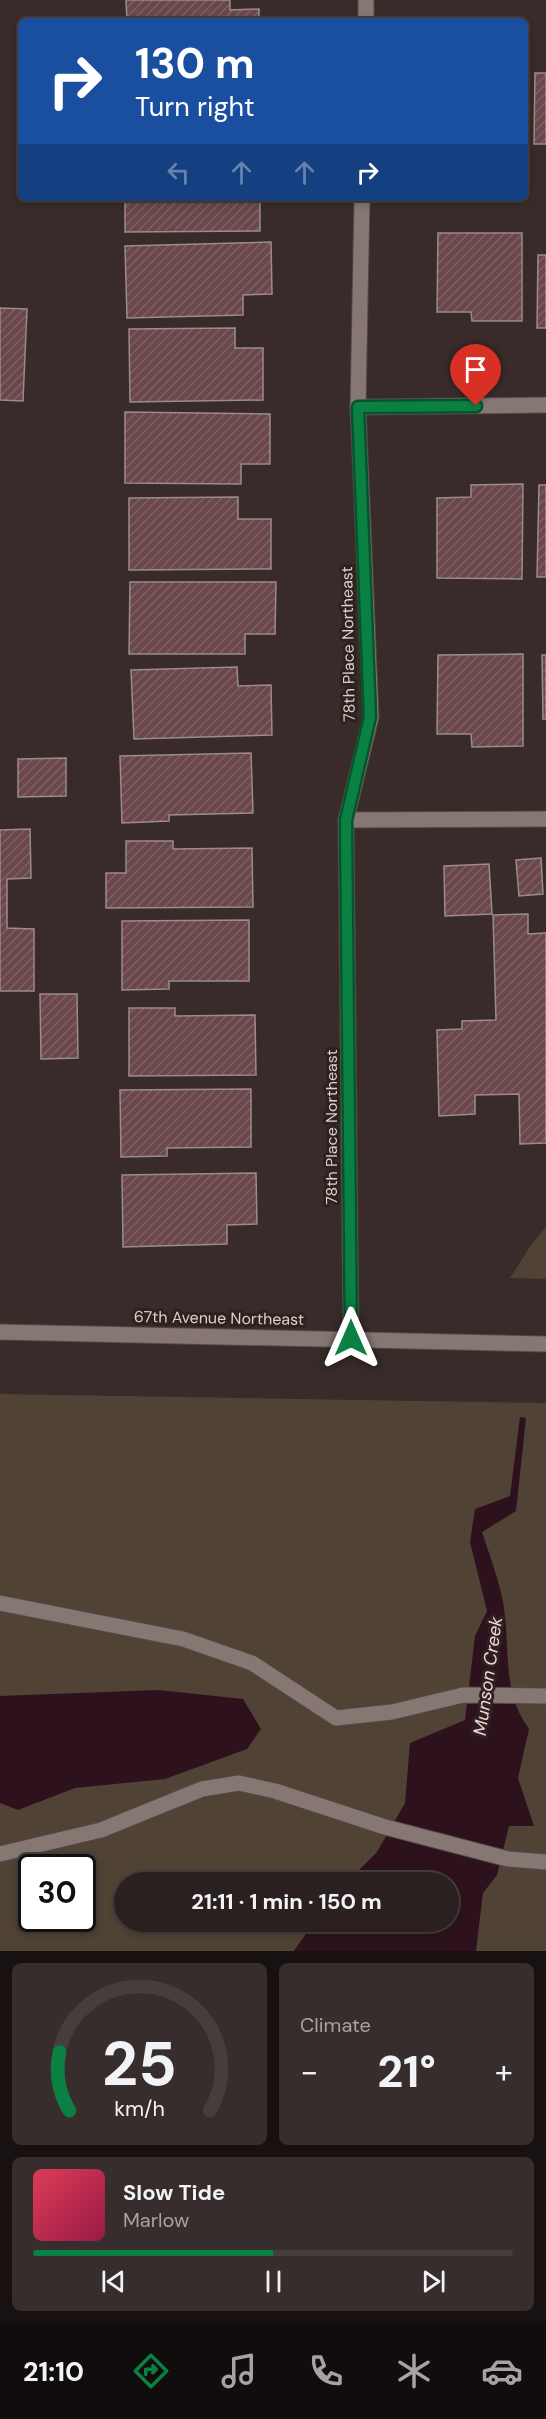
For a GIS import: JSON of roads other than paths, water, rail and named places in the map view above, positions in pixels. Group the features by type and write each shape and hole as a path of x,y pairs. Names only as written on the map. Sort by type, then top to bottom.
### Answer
{"street":[{"path":"366,0 366,18"},
{"name":"78th Place Northeast","path":"351,1338 346,820 370,717 358,407 362,201"},
{"path":"358,407 546,405"},
{"path":"346,820 546,819"},
{"name":"67th Avenue Northeast","path":"0,1332 546,1344"},
{"path":"0,1603 183,1639 252,1664 336,1718 392,1712 463,1695 519,1698 546,1696"},
{"path":"0,1854 101,1830 202,1789 239,1783 275,1791 385,1827 508,1859 546,1862"}],"water":[{"name":"Munson Creek","path":"520,1417 526,1418 516,1511 482,1532 502,1598 511,1686 520,1715 529,1729 518,1778 534,1826 509,1826 497,1875 483,1893 476,1951 294,1951 307,1932 459,1932 459,1872 357,1872 377,1852 405,1803 410,1743 465,1720 475,1636 487,1611 470,1542 475,1509 510,1496"},
{"path":"159,1690 243,1699 261,1729 247,1749 165,1779 75,1788 18,1810 0,1803 0,1696"}]}
